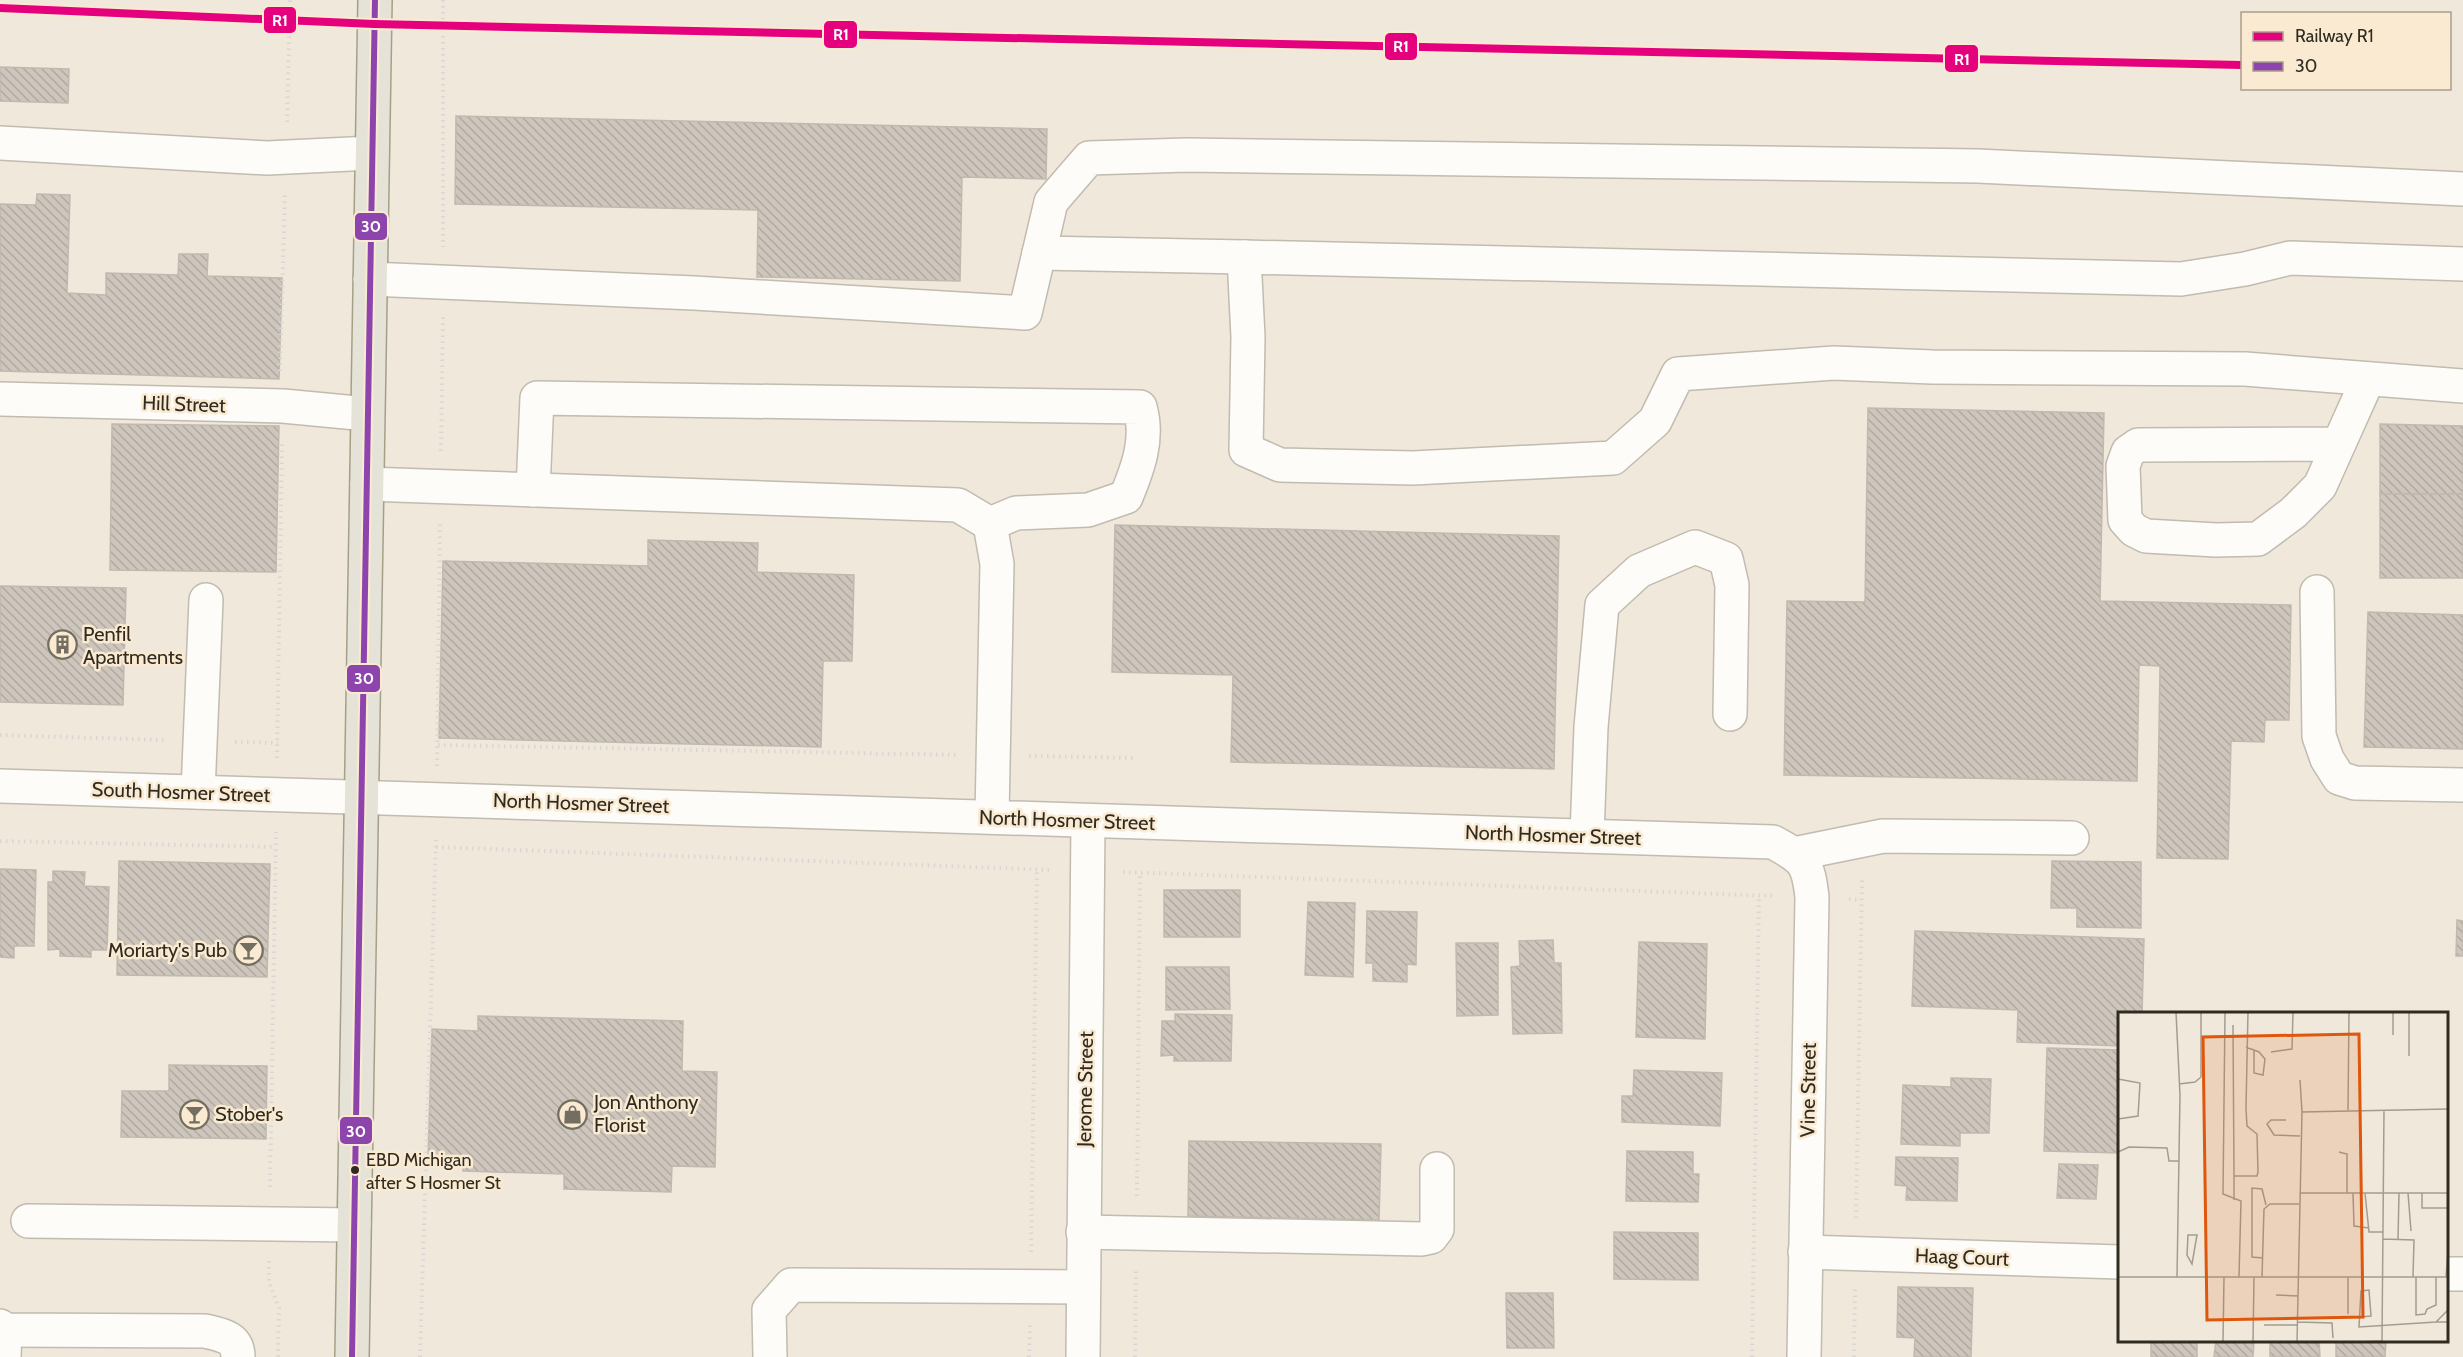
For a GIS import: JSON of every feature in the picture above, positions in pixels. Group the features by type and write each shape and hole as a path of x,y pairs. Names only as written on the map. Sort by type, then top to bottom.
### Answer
{"main road":[{"path":"352,1357 375,0"}],"street":[{"path":"0,143 267,158 372,153"},
{"path":"370,279 706,293 1025,313 1051,202 1089,158 1187,156 1978,166 2463,189"},
{"path":"1039,253 2181,279 2245,269 2290,258 2463,264"},
{"path":"1244,257 1248,337 1246,450 1280,465 1413,468 1613,458 1655,421 1678,374 1834,363 1932,367 2245,369 2463,386"},
{"path":"2339,444 2138,445 2128,452 2123,466 2126,520 2134,530 2146,536 2216,540 2258,539 2293,513 2320,486 2339,444 2368,379"},
{"path":"533,490 537,398 1140,407 1143,417 1141,459 1126,497 1088,510 1016,513 990,524"},
{"name":"Hill Street","path":"0,399 283,406 368,414"},
{"path":"367,484 958,505 990,524 997,564 992,816"},
{"path":"1587,837 1591,727 1602,604 1639,571 1695,547 1726,559 1732,585 1730,714"},
{"path":"2317,592 2319,735 2326,759 2339,778 2355,783 2463,785"},
{"path":"198,792 206,600"},
{"name":"South Hosmer Street","path":"0,786 361,798"},
{"name":"North Hosmer Street","path":"361,798 992,816 1089,822 1587,837 1784,848 1883,836 2072,838"},
{"name":"Jerome Street","path":"1083,1357 1089,822"},
{"name":"Vine Street","path":"1784,848 1809,870 1812,897 1804,1357"},
{"path":"1083,1232 1422,1239 1431,1237 1437,1229 1437,1169"},
{"path":"28,1221 354,1225"},
{"name":"Haag Court","path":"1805,1252 2118,1263"},
{"path":"770,1357 770,1310 791,1285 1083,1287"},
{"path":"3,1338 205,1331 231,1338 238,1348 238,1357"}],"path":[{"path":"420,1357 438,745 443,283 443,0"},
{"path":"278,1357 279,1308 269,1282 282,434"},
{"path":"0,735 278,743"},
{"path":"438,745 1137,758"},
{"path":"1854,1357 1862,840"},
{"path":"0,841 276,848"},
{"path":"436,847 1861,900"},
{"path":"1029,1357 1037,869"},
{"path":"1135,1357 1140,873"},
{"path":"1752,1357 1759,896"}],"building":[{"path":"0,67 69,69 68,103 0,101"},
{"path":"456,116 1047,129 1046,179 962,177 960,281 757,277 758,210 455,204"},
{"path":"37,194 70,195 67,293 106,295 106,273 178,275 179,254 208,254 207,276 282,278 279,379 0,371 0,204 36,205"},
{"path":"1868,408 2104,413 2100,601 2291,605 2289,720 2265,720 2264,742 2231,741 2228,859 2157,858 2160,666 2139,665 2137,781 1784,775 1787,601 1865,602"},
{"path":"112,424 279,426 276,572 110,570"},
{"path":"2380,424 2463,426 2463,494 2380,494"},
{"path":"2380,494 2463,494 2463,578 2380,578"},
{"path":"1115,525 1559,536 1554,769 1231,762 1233,675 1112,672"},
{"path":"648,540 758,543 757,572 854,575 852,661 823,661 821,747 439,738 443,561 648,566"},
{"name":"Penfil Apartments","path":"0,586 126,588 123,705 0,702"},
{"path":"2368,612 2463,615 2463,749 2364,747"},
{"path":"119,861 270,864 267,977 117,975"},
{"path":"2052,861 2141,862 2141,928 2077,927 2077,908 2051,908"},
{"path":"0,869 36,870 34,946 14,946 14,958 0,957"},
{"path":"53,871 85,872 84,886 109,887 107,950 91,950 91,957 60,956 60,949 48,950 48,882 53,882"},
{"path":"1164,890 1240,890 1240,937 1164,937"},
{"path":"1308,902 1355,903 1353,977 1305,975"},
{"path":"1367,911 1417,912 1416,965 1407,964 1407,982 1373,981 1373,963 1366,963"},
{"path":"2457,920 2463,921 2463,956 2456,956"},
{"path":"1915,931 2144,939 2142,1012 2118,1012 2118,1046 2017,1042 2018,1010 1912,1006"},
{"path":"1553,940 1554,963 1561,963 1562,1033 1513,1034 1511,967 1520,966 1519,941"},
{"path":"1639,942 1707,944 1705,1039 1636,1037"},
{"path":"1456,943 1498,943 1498,1015 1457,1016"},
{"path":"1166,967 1229,967 1230,1009 1166,1010"},
{"path":"1175,1014 1232,1015 1231,1061 1174,1061 1174,1055 1161,1056 1162,1021 1175,1021"},
{"name":"Jon Anthony Florist","path":"478,1016 683,1021 682,1071 717,1072 715,1167 672,1166 671,1192 564,1189 564,1174 463,1171 463,1158 428,1157 432,1029 478,1031"},
{"path":"2047,1048 2118,1050 2118,1153 2044,1151"},
{"name":"Stober's","path":"169,1065 267,1066 266,1139 121,1137 122,1091 169,1091"},
{"path":"1634,1070 1722,1073 1720,1126 1622,1122 1622,1096 1633,1096"},
{"path":"1951,1078 1991,1079 1989,1133 1960,1133 1960,1146 1901,1144 1903,1085 1951,1087"},
{"path":"1189,1141 1381,1144 1379,1220 1188,1216"},
{"path":"1627,1151 1693,1152 1693,1174 1699,1174 1698,1202 1626,1201"},
{"path":"1896,1157 1958,1158 1957,1201 1906,1200 1907,1186 1895,1185"},
{"path":"2059,1164 2098,1165 2096,1199 2057,1198"},
{"path":"1614,1232 1698,1233 1698,1280 1614,1279"},
{"path":"1898,1287 1973,1288 1971,1357 1914,1357 1915,1338 1897,1337"},
{"path":"1506,1293 1553,1293 1554,1348 1507,1348"},
{"path":"2151,1342 2197,1342 2197,1357 2151,1357"},
{"path":"2216,1342 2254,1342 2253,1357 2214,1357"},
{"path":"2270,1342 2319,1342 2320,1357 2270,1357"},
{"path":"2336,1342 2386,1342 2385,1357 2336,1357"}],"rail line":[{"name":"R1","path":"0,8 374,24 2241,65"}],"transit line":[{"name":"30","path":"352,1357 375,0"}],"place":[{"name":"Penfil Apartments","path":"62,645"},
{"name":"Moriarty's Pub","path":"248,950"},
{"name":"Stober's","path":"194,1114"},
{"name":"Jon Anthony Florist","path":"573,1114"},
{"name":"EBD Michigan after S Hosmer St","path":"355,1170"}]}
